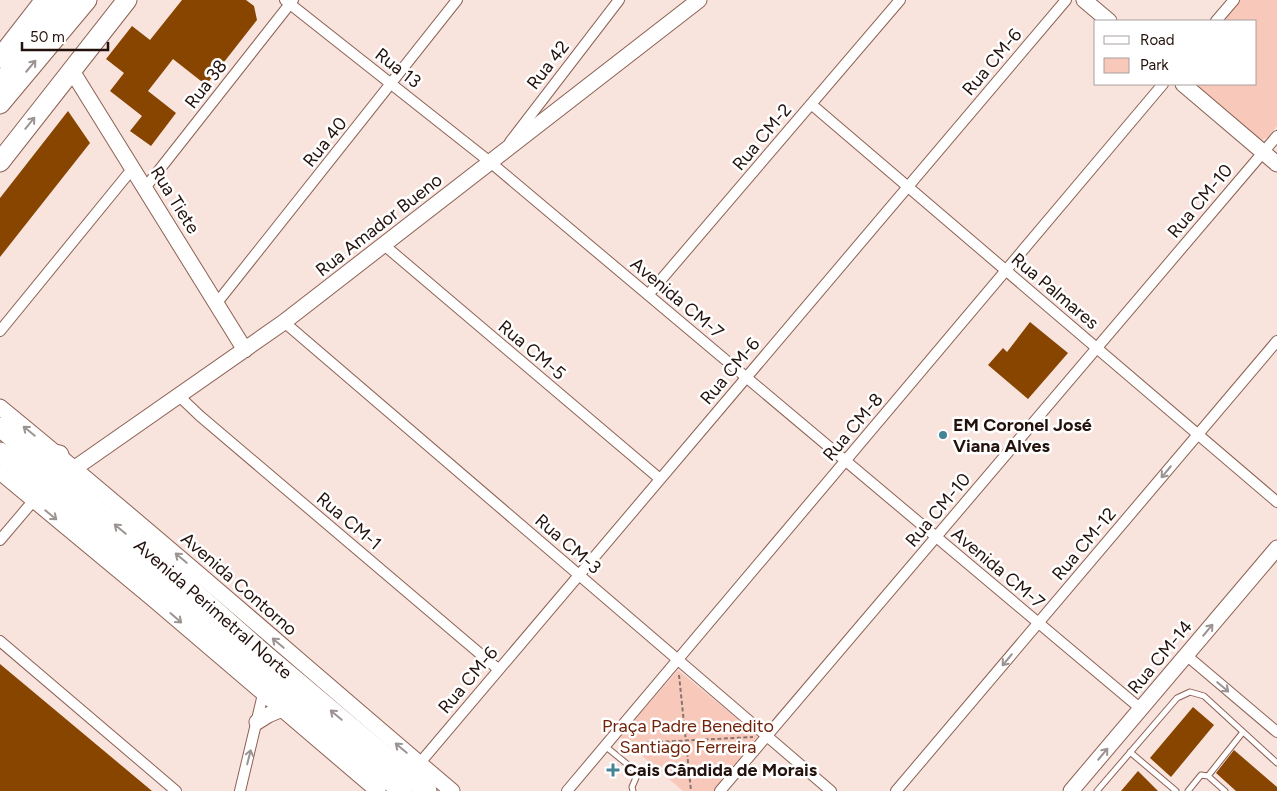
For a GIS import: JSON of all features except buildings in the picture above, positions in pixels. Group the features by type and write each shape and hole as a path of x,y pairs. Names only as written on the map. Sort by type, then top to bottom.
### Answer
{"highway":[{"path":"0,58 45,0"},
{"path":"0,84 64,0"},
{"path":"0,104 86,0"},
{"path":"0,162 127,0"},
{"path":"0,412 5,431"},
{"name":"Avenida Perimetral Norte","path":"5,431 427,791"},
{"path":"25,450 59,455"},
{"name":"Avenida Perimetral Norte","path":"0,452 162,589 265,686 402,791"}],"street":[{"name":"Rua 40","path":"216,304 457,0"},
{"name":"Rua 42","path":"504,152 619,0"},
{"name":"Rua Amador Bueno","path":"74,468 284,322 699,0"},
{"name":"Rua CM-2","path":"648,295 900,0"},
{"name":"Rua CM-6","path":"419,764 1066,0"},
{"path":"1084,0 1108,20"},
{"path":"1217,20 1234,0"},
{"name":"Rua 13","path":"289,1 490,162"},
{"name":"Rua 38","path":"145,188 289,1"},
{"name":"Rua Tiete","path":"72,71 245,350"},
{"name":"Rua CM-8","path":"567,791 1162,85"},
{"path":"1184,85 1277,164"},
{"name":"Rua Palmares","path":"811,104 1277,502"},
{"name":"Rua CM-10","path":"720,791 1277,136"},
{"name":"Avenida CM-7","path":"490,162 1141,709"},
{"path":"0,331 133,168"},
{"name":"Rua CM-5","path":"384,245 660,479"},
{"name":"Rua CM-3","path":"284,322 831,791"},
{"name":"Rua CM-12","path":"896,791 1277,341"},
{"name":"Rua CM-1","path":"179,396 200,416 498,669"},
{"name":"Avenida Contorno","path":"0,407 201,575 452,791"},
{"path":"0,472 153,599 265,686 282,710 378,791"},
{"path":"0,540 34,500"},
{"name":"Rua CM-14","path":"1071,791 1277,548"},
{"path":"240,791 265,686 263,653 257,625"},
{"path":"0,641 176,791"},
{"path":"1186,655 1277,732"},
{"path":"257,722 268,715 282,710"}],"lane":[{"path":"1097,791 1177,698 1190,692 1204,696 1277,763"},
{"path":"1208,776 1243,732"},
{"path":"606,745 638,773 632,787 633,791"},
{"path":"1130,752 1176,791"},
{"path":"1188,791 1201,776 1208,776 1225,791"}],"path":[{"path":"678,660 691,791"},
{"path":"606,745 767,736"}],"green space":[{"path":"1240,0 1277,0 1277,126 1268,137 1262,140 1256,138 1193,85 1257,85 1257,20 1223,20"},
{"name":"Praça Padre Benedito Santiago Ferreira","path":"678,670 758,736 714,791 683,791 620,737"}],"place":[{"name":"EM Coronel José Viana Alves","path":"943,435"},
{"name":"Cais Cândida de Morais","path":"613,770"}]}
